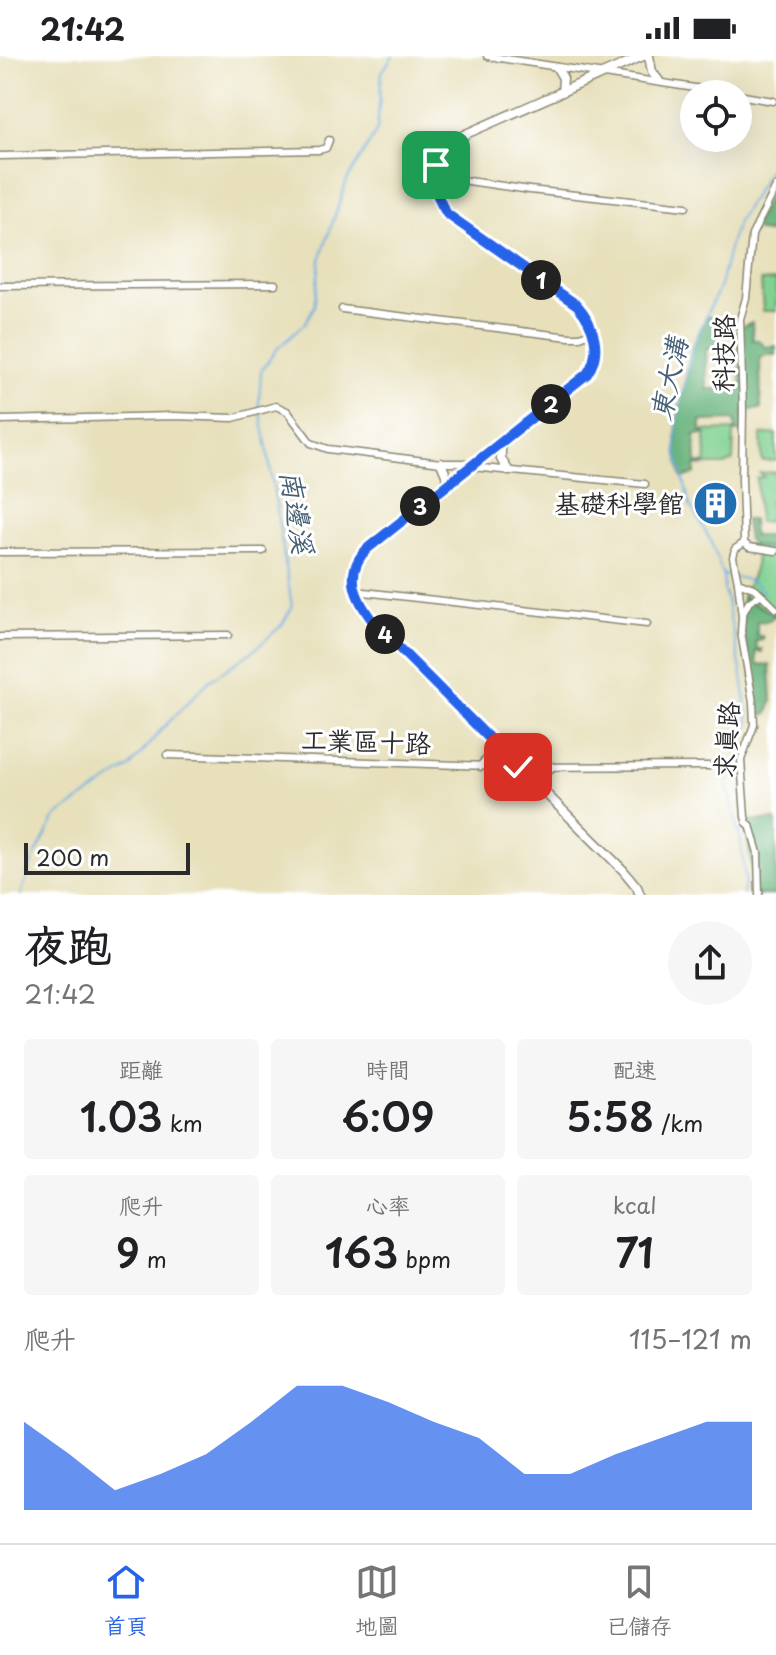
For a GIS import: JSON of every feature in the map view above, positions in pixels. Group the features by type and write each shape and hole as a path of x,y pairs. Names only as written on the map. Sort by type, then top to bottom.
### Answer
{"street":[{"path":"487,56 680,85"},
{"path":"640,895 623,870 375,624 364,611 355,591 355,571 363,553 587,374 595,362 597,352 593,332 586,314 577,305 447,214 437,195 434,176 439,157 450,143 643,56"},
{"path":"649,56 652,72 659,81"},
{"path":"557,68 563,78 562,92"},
{"path":"752,97 773,101"},
{"path":"0,156 319,150 326,148 329,140"},
{"path":"434,176 686,207"},
{"name":"科技路","path":"744,543 740,319 746,298 752,235 776,187"},
{"path":"0,286 275,284"},
{"path":"342,309 569,337 593,332"},
{"path":"0,420 174,416 233,418 280,407 287,411 307,438 320,447 441,463 463,463 472,467 645,484"},
{"path":"501,444 501,459 508,470"},
{"path":"441,463 449,482"},
{"path":"744,543 749,547 776,551"},
{"name":"求真路","path":"744,543 733,552 754,725 741,760 745,817 758,853 759,895"},
{"path":"0,552 263,551"},
{"path":"737,578 756,589 776,609"},
{"path":"355,591 647,624"},
{"path":"742,617 749,602 760,595"},
{"path":"0,637 228,635"},
{"path":"481,766 490,757 492,742"},
{"name":"工業區十路","path":"167,755 518,767 709,766"},
{"path":"542,791 544,774 551,767"}],"green space":[{"path":"776,181 776,233 753,229"},
{"path":"776,280 776,311 763,311 761,281"},
{"path":"707,316 717,316 718,349 706,349 707,389 742,389 739,328 752,322 753,340 759,340 765,347 776,346 776,355 760,358 761,409 743,410 743,432 734,432 735,420 701,421 701,431 705,434 695,435 696,463 706,465 695,466 695,474 682,478 676,450 677,422 692,347"},
{"path":"734,430 733,461 725,465 706,465 705,434 701,431"},
{"path":"776,434 776,461 762,461 761,435"},
{"path":"776,472 776,502 770,502 771,521 758,522 757,478 764,477 760,473"},
{"path":"745,520 752,520 753,536 776,536 776,549 753,546 748,539"},
{"path":"753,546 776,549 776,616 742,597 755,565"},
{"path":"742,597 775,615 769,621 757,622 757,636 763,636 763,640 756,641 757,649 762,649 762,652 756,652 757,664 770,665 772,701 768,713 760,716 743,628"},
{"path":"776,820 776,895 756,895 745,821"}],"waterway":[{"name":"南邊溪","path":"21,895 32,862 55,817 130,767 209,681 253,651 282,625 292,607 259,404 261,371 276,350 304,324 314,307 320,260 347,180 377,130 382,72 393,56"},
{"name":"東大溝","path":"743,895 745,881 741,842 727,787 749,724 723,575 711,541 690,505 676,450 677,422 692,347 720,286 738,221 776,159"},
{"path":"723,575 750,581 763,592"}],"place":[{"name":"基礎科學館","path":"715,504"}],"route":[{"path":"436,165 434,184 447,214 577,305 590,323 597,352 587,374 368,548 357,564 354,584 364,611 375,624 518,767"}]}
